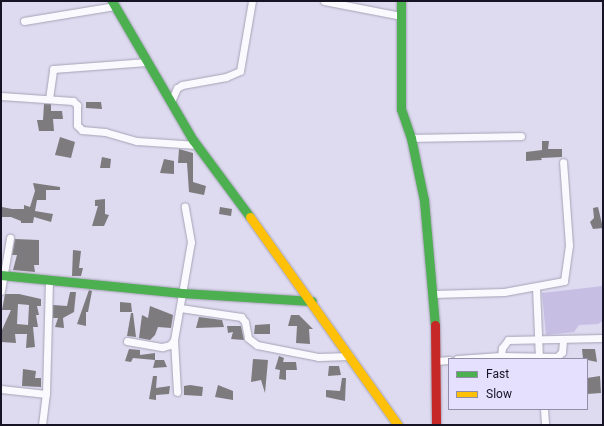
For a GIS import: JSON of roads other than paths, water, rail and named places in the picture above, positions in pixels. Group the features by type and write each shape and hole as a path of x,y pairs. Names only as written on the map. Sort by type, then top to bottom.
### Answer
{"street":[{"path":"171,102 177,88 182,85 226,77 240,71 252,1"},
{"path":"324,1 401,16"},
{"path":"401,1 401,109 411,138 424,200 433,294 436,361 436,425"},
{"path":"24,21 113,4 197,145 312,301 398,425"},
{"path":"49,99 53,69 147,62"},
{"path":"1,96 69,100 76,103 77,125 82,130 105,132 137,141 197,145"},
{"path":"411,138 521,136"},
{"path":"433,294 476,294 536,287 564,281 570,245 563,162"},
{"path":"177,392 174,340 190,242 185,207"},
{"path":"1,291 10,238"},
{"path":"3,275 49,281 182,293 312,301"},
{"path":"42,425 46,394 49,281"},
{"path":"536,287 537,340 539,358"},
{"path":"180,308 241,317 245,322 248,338 257,345 318,356 350,356"},
{"path":"498,357 508,340 563,341 603,338"},
{"path":"127,341 162,347 170,345 174,340"},
{"path":"478,358 559,357 563,341"},
{"path":"436,361 448,360"},
{"path":"1,389 46,394"},
{"path":"544,410 545,425"}]}
